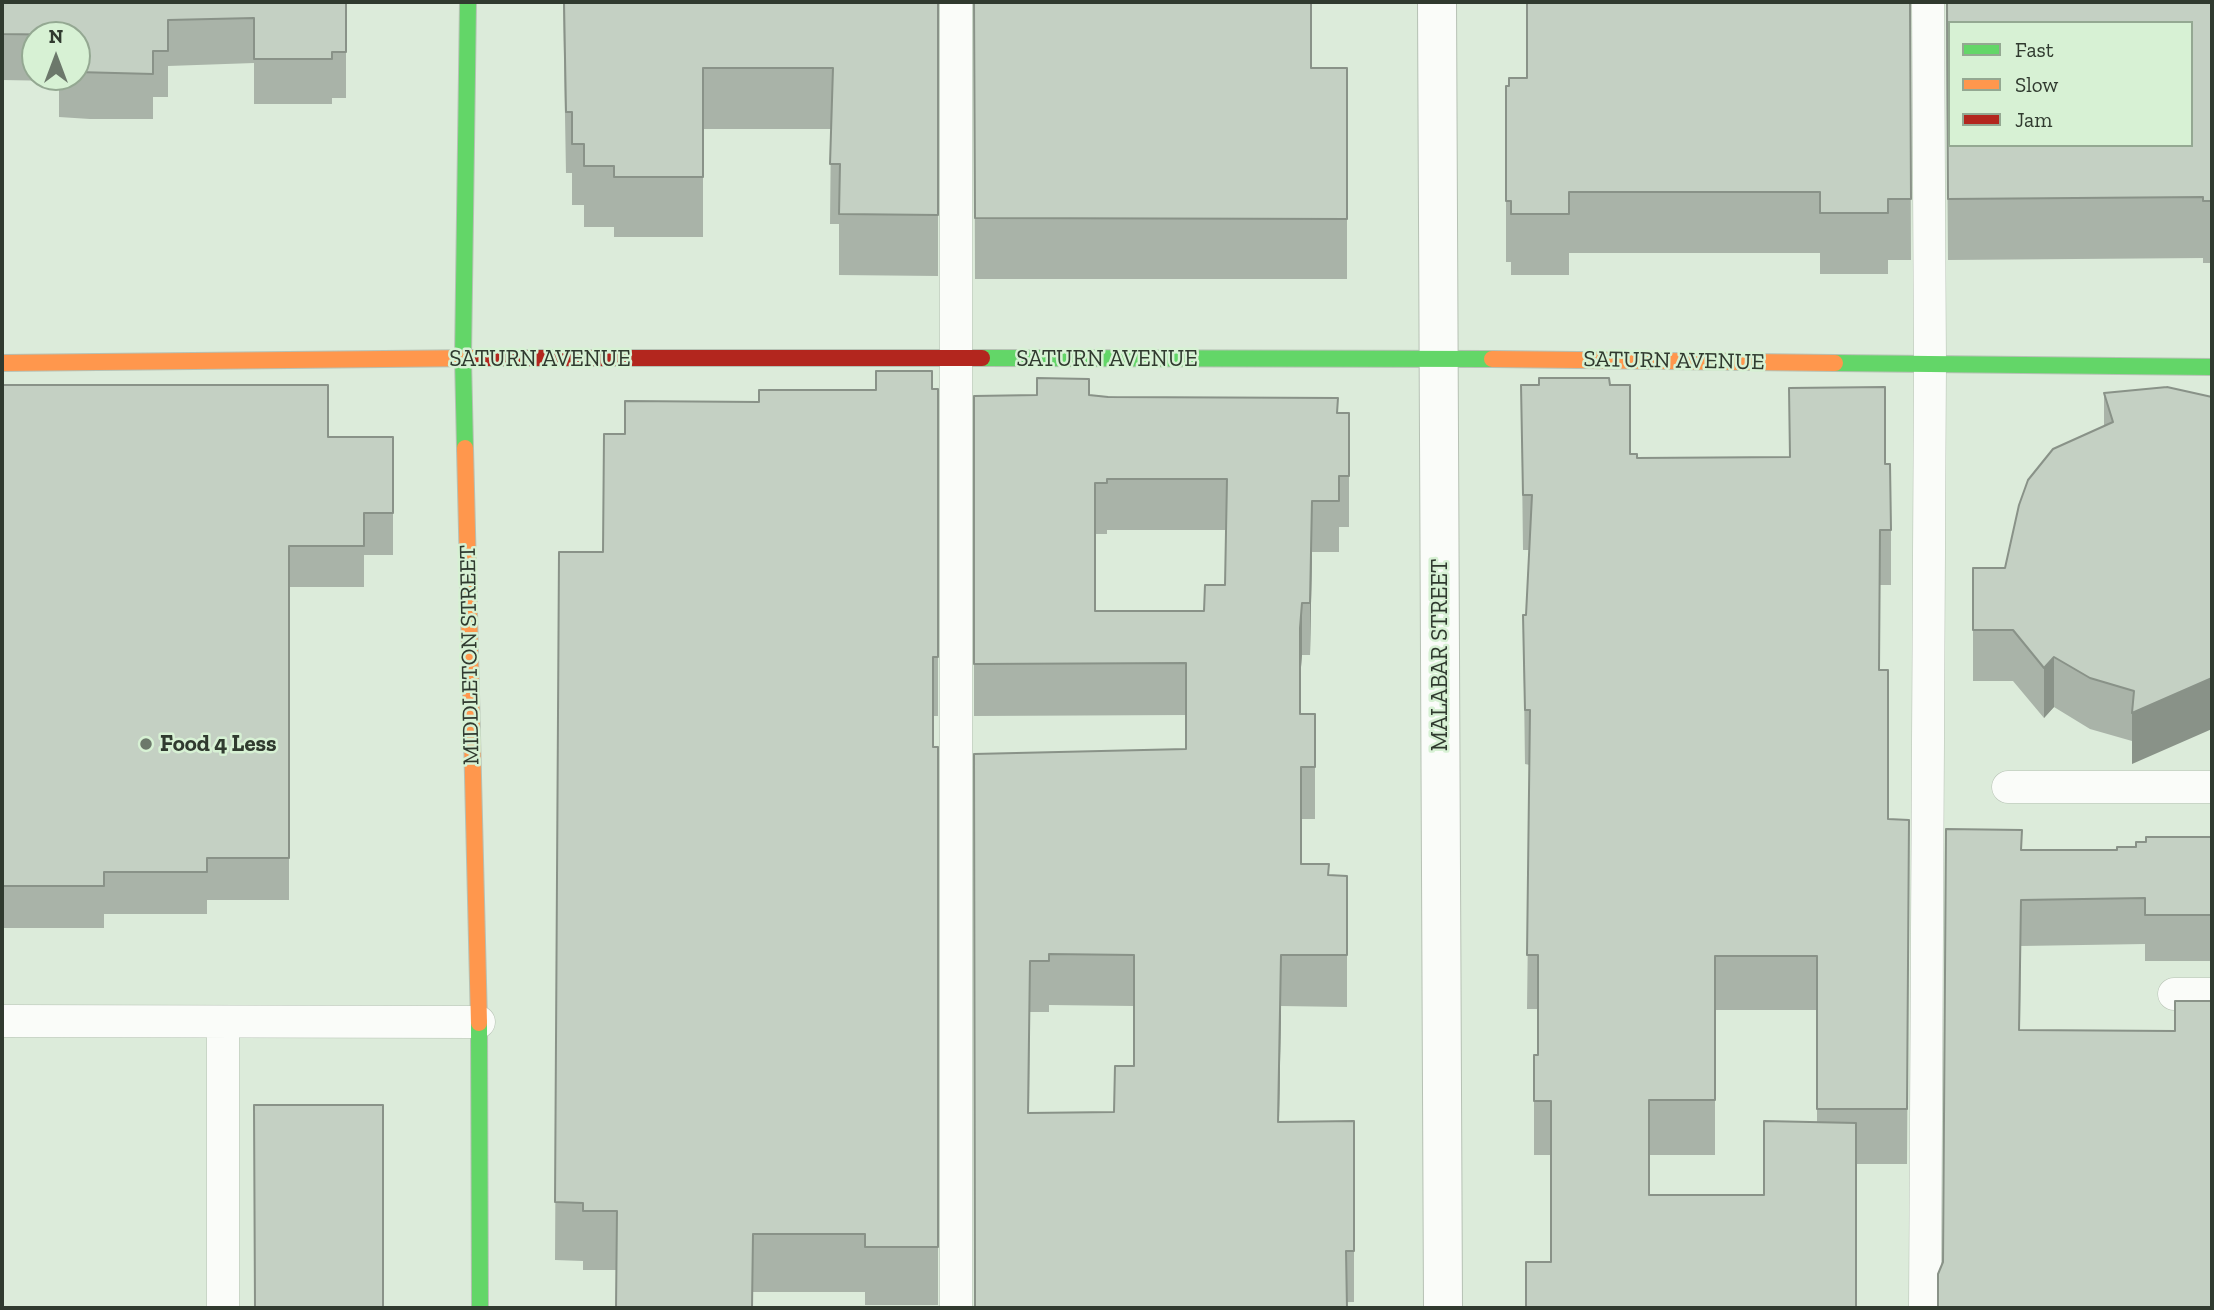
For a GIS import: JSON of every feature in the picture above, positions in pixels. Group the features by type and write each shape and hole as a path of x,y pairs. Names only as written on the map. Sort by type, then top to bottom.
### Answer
{"street":[{"name":"MIDDLETON STREET","path":"468,2 463,358 479,1022 480,1308"},
{"name":"MALABAR STREET","path":"1437,2 1443,1308"},
{"name":"SATURN AVENUE","path":"2,363 463,358 1438,358 2212,367"}],"lane":[{"path":"956,2 956,1308"},
{"path":"1925,1308 1930,364 1928,2"},
{"path":"2008,787 2212,787"},
{"path":"2174,993 2212,993"},
{"path":"2,1021 479,1022"},
{"path":"223,1022 223,1308"}],"building":[{"path":"2,2 346,2 346,52 332,52 332,59 254,59 254,18 168,20 168,51 153,51 153,74 91,72 91,21 21,21 21,34 2,34"},
{"path":"564,2 938,2 938,215 839,214 840,164 830,164 833,68 703,68 703,177 614,177 614,166 584,166 584,144 572,144 572,112 566,112"},
{"path":"974,2 1311,2 1311,68 1347,68 1347,219 975,218"},
{"path":"1527,2 1910,2 1911,199 1888,199 1888,213 1820,213 1820,192 1569,192 1569,214 1511,214 1511,201 1506,201 1506,86 1509,86 1509,78 1527,78"},
{"path":"1947,2 2212,2 2212,201 2203,201 2203,197 1948,199"},
{"path":"876,371 932,371 932,389 938,389 938,657 933,657 933,747 938,747 938,1247 865,1247 865,1234 753,1234 752,1308 616,1308 617,1211 583,1211 583,1203 555,1202 559,552 603,552 604,434 625,434 625,401 759,402 759,390 876,390"},
{"path":"1037,378 1089,379 1089,395 1338,398 1337,413 1349,413 1349,476 1339,476 1339,501 1312,501 1310,603 1302,603 1300,628 1300,714 1315,714 1315,767 1301,767 1301,864 1329,864 1328,875 1347,876 1347,955 1281,955 1278,1122 1354,1121 1354,1251 1346,1251 1347,1308 975,1308 974,754 1186,749 1186,663 974,664 974,396 1037,395","holes":["1107,479 1227,479 1225,585 1205,585 1204,611 1095,611 1095,483 1107,483","1049,954 1134,955 1134,1066 1115,1066 1114,1112 1028,1113 1030,961 1049,961"]},
{"path":"1539,378 1609,378 1610,385 1630,385 1630,454 1637,454 1637,458 1790,457 1789,388 1885,387 1885,464 1890,464 1891,530 1880,530 1879,670 1888,670 1888,819 1909,820 1907,1109 1817,1109 1817,956 1715,956 1715,1100 1649,1100 1649,1195 1764,1195 1764,1121 1856,1123 1856,1308 1526,1308 1526,1262 1551,1262 1551,1101 1534,1101 1534,1055 1538,1055 1538,955 1527,955 1530,710 1525,710 1523,615 1526,615 1532,495 1523,495 1521,385 1539,385"},
{"name":"Food 4 Less","path":"2,385 328,385 328,437 393,437 393,513 364,513 364,546 289,546 289,858 207,858 207,872 104,872 104,886 2,886"},
{"path":"2167,387 2212,397 2212,678 2132,713 2134,691 2090,678 2054,657 2044,668 2013,630 1973,630 1973,568 2005,568 2019,505 2028,480 2053,449 2113,422 2104,393"},
{"path":"1946,829 2022,830 2021,850 2117,850 2117,847 2136,847 2136,842 2146,842 2146,837 2212,837 2212,915 2145,915 2145,898 2021,900 2019,1030 2175,1031 2175,1001 2212,1001 2212,1308 1938,1308 1938,1274 1943,1262"},
{"path":"254,1105 383,1105 383,1308 255,1308"}],"traffic: fast":[{"path":"465,448 463,358 468,2"},
{"path":"982,358 1492,359"},
{"path":"1835,363 2212,367"},
{"path":"479,1023 480,1308"}],"traffic: slow":[{"path":"2,363 480,358"},
{"path":"1492,359 1835,363"},
{"path":"465,448 479,1023"}],"traffic: jam":[{"path":"480,358 982,358"}],"place":[{"name":"Food 4 Less","path":"146,744"}]}
